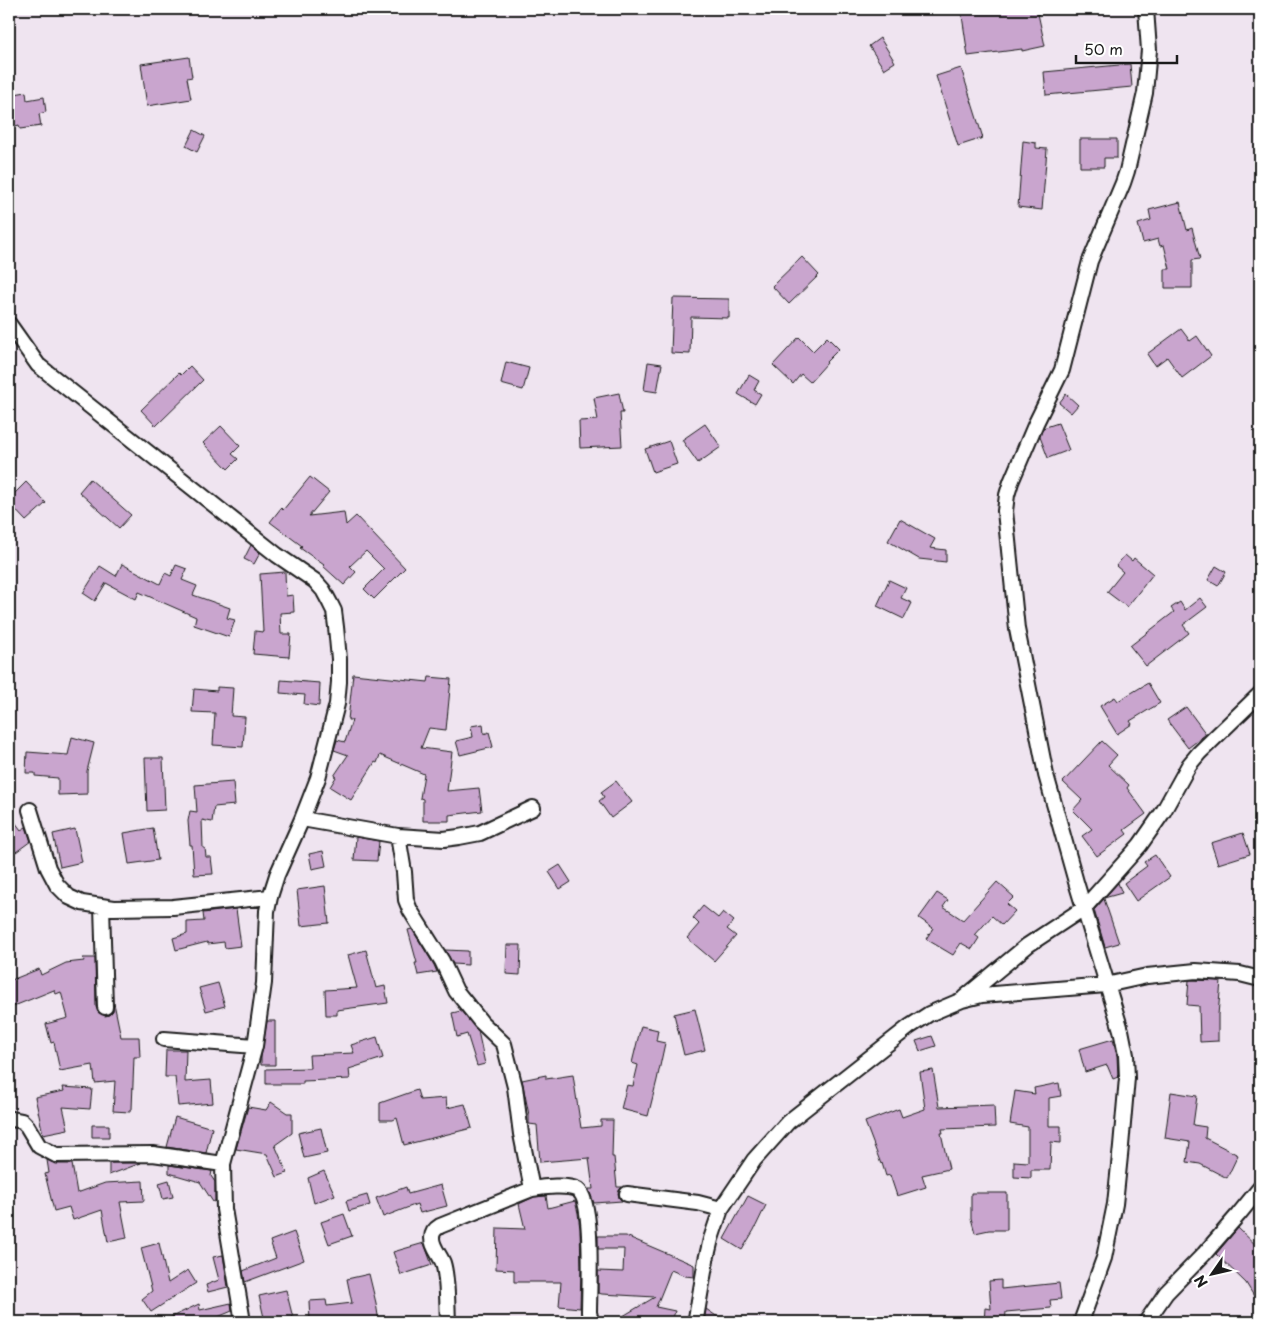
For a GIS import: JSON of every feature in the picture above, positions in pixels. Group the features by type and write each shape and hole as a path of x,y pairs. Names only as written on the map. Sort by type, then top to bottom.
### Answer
{"street":[{"path":"1081,1322 1104,1258 1115,1204 1127,1078 1126,1055 1121,1030 1106,985 1046,775 1019,638 1005,511 1011,482 1036,423 1062,370 1090,261 1127,171 1146,92 1149,50 1146,9"},
{"path":"9,324 38,365 277,554 315,581 327,596 334,611 339,659 337,704 318,778 277,875 270,897 267,911 264,982 254,1046 223,1164 224,1209 243,1322"},
{"path":"962,1000 1028,944 1084,908 1140,844 1163,812 1189,765 1260,694"},
{"path":"302,819 398,836 444,839 480,833 533,808"},
{"path":"30,810 48,868 58,885 69,897 82,902 114,908 173,907 270,897"},
{"path":"398,836 406,900 410,910 442,961 456,991 506,1049 515,1087 521,1134 532,1189"},
{"path":"102,906 105,1007"},
{"path":"697,1321 706,1260 721,1209 754,1160 788,1122 909,1027 929,1014 962,1000 982,995 1106,985 1147,976 1196,971 1240,974 1260,979"},
{"path":"164,1039 254,1046"},
{"path":"9,1120 22,1121 40,1146 56,1155 154,1154 223,1164"},
{"path":"448,1322 445,1272 432,1241 434,1229 532,1189 542,1187 572,1187 580,1191 584,1198 590,1234 589,1312 591,1322"},
{"path":"1146,1322 1166,1293 1204,1254 1260,1188"},
{"path":"627,1194 698,1203 721,1209"}],"building":[{"path":"961,9 1037,9 1045,46 1022,51 1022,49 968,56"},
{"path":"880,38 895,62 884,69 869,46"},
{"path":"189,57 192,77 187,78 191,99 147,106 141,64"},
{"path":"1130,64 1132,87 1046,95 1044,72"},
{"path":"961,68 983,138 958,146 936,76"},
{"path":"26,92 27,100 44,97 46,112 39,114 41,126 20,129 19,125 9,128 9,95"},
{"path":"194,130 205,136 197,152 186,146"},
{"path":"1080,139 1117,139 1117,158 1104,158 1104,167 1080,167"},
{"path":"1023,141 1036,143 1036,148 1047,149 1042,210 1018,207"},
{"path":"1180,202 1187,230 1192,228 1200,259 1192,260 1192,288 1165,288 1165,269 1170,269 1164,245 1160,246 1158,239 1143,243 1138,224 1151,220 1149,210"},
{"path":"802,257 819,275 789,304 772,286"},
{"path":"673,298 729,299 729,318 691,317 690,354 671,353"},
{"path":"1181,329 1190,341 1197,336 1211,356 1182,378 1167,357 1155,366 1147,354"},
{"path":"799,337 813,351 827,337 839,349 810,382 801,374 793,384 773,365"},
{"path":"506,362 529,368 523,390 501,384"},
{"path":"648,362 662,364 657,392 644,390"},
{"path":"190,366 203,380 156,426 141,410 179,373 181,375"},
{"path":"749,375 759,381 754,390 761,394 755,404 738,394"},
{"path":"619,393 623,413 620,413 622,446 580,448 579,421 598,420 594,398"},
{"path":"1066,394 1078,405 1071,413 1059,403"},
{"path":"1058,423 1069,450 1048,458 1040,437 1043,428"},
{"path":"705,424 721,447 698,463 682,440"},
{"path":"221,426 240,446 232,454 238,459 228,469 203,443"},
{"path":"669,441 677,464 653,472 645,449"},
{"path":"310,477 329,492 309,516 344,512 346,525 356,516 405,568 374,599 364,589 384,569 366,551 350,566 356,572 344,585 324,565 300,548 302,546 270,522 281,508 283,510"},
{"path":"90,479 131,515 119,528 79,492"},
{"path":"26,482 46,503 26,521 9,503 9,499"},
{"path":"900,519 935,539 930,548 946,550 946,562 919,559 888,541"},
{"path":"251,545 260,553 254,564 244,559"},
{"path":"1125,555 1132,561 1134,558 1153,574 1127,607 1107,592 1123,572 1116,566"},
{"path":"122,564 160,584 165,573 171,576 176,565 187,569 182,580 197,586 193,595 230,608 227,618 235,620 229,637 194,625 196,617 139,592 136,599 106,583 95,601 83,593 100,566 116,576"},
{"path":"1216,566 1226,572 1218,586 1208,580"},
{"path":"285,572 286,596 293,595 294,612 280,613 281,634 291,634 289,657 253,654 255,631 263,632 260,574"},
{"path":"889,580 906,588 901,598 912,603 904,619 877,606"},
{"path":"1200,598 1207,607 1183,625 1189,633 1146,666 1130,646 1174,612 1171,608 1180,602 1185,610"},
{"path":"353,674 428,682 429,677 451,679 446,730 429,728 421,748 452,752 447,791 479,788 482,811 449,815 449,821 423,821 423,799 420,798 424,774 380,755 377,763 375,762 351,800 330,787 336,777 334,776 348,755 334,750 337,740 345,742 352,720 348,720"},
{"path":"281,680 320,683 319,706 304,704 305,695 280,693"},
{"path":"1148,683 1160,703 1130,721 1132,724 1117,734 1100,706 1115,697 1118,701"},
{"path":"217,687 233,688 231,716 245,717 243,747 213,745 215,713 192,712 194,689 217,691"},
{"path":"1186,707 1206,734 1188,748 1167,720"},
{"path":"483,724 484,734 489,732 493,747 460,755 456,741 473,737 471,726"},
{"path":"72,737 94,743 87,771 87,794 58,795 58,778 35,776 35,773 26,773 27,752 68,755"},
{"path":"1102,741 1117,755 1108,765 1129,785 1127,788 1146,814 1124,830 1127,834 1097,856 1082,836 1092,829 1073,810 1082,800 1063,782"},
{"path":"145,758 163,758 165,810 147,811"},
{"path":"616,781 632,802 611,818 599,801 604,797 601,792"},
{"path":"233,782 235,805 214,807 212,822 202,820 203,848 205,848 206,857 211,857 213,874 194,875 188,821 190,811 197,812 195,785"},
{"path":"9,814 21,830 26,827 31,841 16,852 9,843"},
{"path":"153,828 158,860 129,864 124,833"},
{"path":"75,829 82,862 60,867 53,834"},
{"path":"1243,833 1250,854 1218,864 1211,843"},
{"path":"356,837 379,841 377,861 354,860"},
{"path":"323,851 326,866 312,869 309,854"},
{"path":"1155,855 1170,877 1136,901 1124,883 1147,866 1144,862"},
{"path":"560,865 571,882 560,889 549,872"},
{"path":"997,882 1014,897 1007,904 1015,911 1002,925 992,916 975,935 979,938 972,949 961,943 953,955 926,939 933,928 919,918 937,893 948,900 943,907 963,920"},
{"path":"1118,883 1122,893 1104,898"},
{"path":"325,886 329,923 301,926 297,890"},
{"path":"1104,899 1119,943 1105,947 1094,910"},
{"path":"703,906 718,918 723,912 734,921 727,929 736,936 714,961 687,938 699,924 693,918"},
{"path":"236,909 241,946 225,948 224,942 208,944 207,942 176,950 173,938 187,934 187,922 204,921 203,913"},
{"path":"412,929 437,972 418,975 415,963 417,963 408,930"},
{"path":"507,945 521,945 520,975 506,974"},
{"path":"366,950 376,988 385,986 388,1003 337,1010 337,1015 326,1015 325,990 357,988 348,955"},
{"path":"445,950 468,951 468,965 453,964"},
{"path":"83,958 95,958 96,1007 98,1012 105,1016 109,1015 113,1011 114,1003 121,1037 139,1037 140,1057 134,1057 132,1109 130,1109 130,1112 113,1111 115,1081 95,1083 93,1065 60,1071 54,1042 51,1043 46,1024 68,1018 61,992 56,994 54,990 9,1008 9,981 39,969 41,975 66,963 84,961"},
{"path":"1189,980 1221,981 1218,1041 1200,1042 1199,1006 1187,1005"},
{"path":"218,983 225,1006 206,1011 199,988"},
{"path":"695,1009 705,1050 684,1055 674,1014"},
{"path":"461,1011 478,1031 485,1064 477,1066 467,1034 457,1037 452,1013"},
{"path":"267,1021 275,1021 275,1065 261,1065"},
{"path":"641,1026 658,1030 656,1041 665,1043 648,1116 621,1109 627,1085 633,1086 638,1065 632,1063"},
{"path":"932,1036 936,1046 920,1051 916,1041"},
{"path":"377,1037 383,1058 349,1069 350,1079 303,1081 303,1084 266,1084 266,1069 310,1068 309,1055 354,1053 351,1045"},
{"path":"1113,1039 1117,1056 1118,1077 1113,1079 1107,1065 1085,1072 1079,1049"},
{"path":"166,1050 186,1050 185,1082 211,1080 213,1103 178,1106 175,1077 165,1077"},
{"path":"933,1070 939,1107 994,1105 995,1127 942,1129 943,1133 941,1133 949,1169 922,1175 926,1187 897,1196 890,1175 886,1176 865,1122 899,1109 902,1117 925,1109 920,1072"},
{"path":"546,1075 546,1079 573,1075 581,1128 601,1126 601,1120 613,1120 612,1157 614,1157 617,1187 622,1187 618,1193 622,1201 594,1203 589,1191 589,1189 593,1189 589,1158 540,1162 537,1125 529,1124 522,1080"},
{"path":"1059,1083 1061,1096 1049,1098 1049,1126 1061,1126 1061,1143 1051,1142 1050,1170 1031,1170 1031,1178 1014,1177 1014,1161 1028,1162 1028,1127 1010,1124 1015,1091 1035,1094 1034,1088"},
{"path":"63,1087 92,1089 90,1109 63,1107 68,1129 43,1134 35,1097 64,1091"},
{"path":"417,1090 420,1100 446,1098 447,1108 465,1104 472,1128 404,1145 397,1118 393,1120 380,1120 380,1103"},
{"path":"1171,1092 1197,1096 1193,1125 1206,1127 1205,1138 1238,1155 1227,1178 1200,1164 1187,1162 1190,1142 1165,1138"},
{"path":"271,1102 287,1113 292,1113 292,1133 275,1145 287,1173 277,1177 267,1154 236,1149 248,1107 266,1110"},
{"path":"175,1117 212,1128 206,1153 167,1147"},
{"path":"92,1125 109,1125 109,1137 92,1137"},
{"path":"321,1128 327,1153 304,1158 298,1133"},
{"path":"47,1160 56,1164 72,1164 77,1193 105,1183 143,1181 144,1201 120,1202 127,1238 108,1242 102,1210 73,1220 69,1207 54,1211 45,1174 49,1173"},
{"path":"109,1163 141,1163 109,1175"},
{"path":"169,1165 212,1171 211,1176 215,1182 215,1201 213,1202 200,1182 169,1173"},
{"path":"324,1171 335,1195 314,1203 308,1178"},
{"path":"169,1180 173,1197 163,1199 159,1183"},
{"path":"441,1185 447,1206 420,1213 417,1204 383,1217 376,1198 406,1187 408,1194"},
{"path":"971,1193 1007,1193 1007,1230 989,1230 975,1233 971,1218"},
{"path":"367,1195 370,1205 349,1211 346,1201"},
{"path":"546,1196 548,1208 575,1201 580,1229 580,1308 559,1306 561,1282 514,1282 514,1270 496,1269 497,1228 525,1229 519,1204 534,1197"},
{"path":"748,1196 766,1205 742,1250 724,1239"},
{"path":"344,1214 352,1236 329,1244 321,1222"},
{"path":"1238,1228 1260,1249 1260,1267 1256,1272 1260,1278 1260,1306 1246,1283 1216,1254"},
{"path":"294,1232 304,1260 245,1282 243,1271 276,1258 270,1241"},
{"path":"598,1236 626,1236 694,1265 694,1277 685,1276 671,1270 656,1307 675,1311 672,1322 613,1322 655,1297 598,1293 598,1271 623,1272 624,1249 598,1249"},
{"path":"159,1243 168,1283 188,1270 196,1283 151,1312 142,1299 152,1291 141,1248"},
{"path":"424,1243 432,1265 401,1275 393,1252"},
{"path":"223,1255 228,1287 208,1292 206,1285 219,1280 213,1257"},
{"path":"369,1274 379,1322 310,1322 309,1301 326,1300 327,1306 352,1303 347,1279"},
{"path":"1001,1280 1001,1289 1059,1283 1061,1299 1050,1300 1051,1308 1006,1312 1005,1322 984,1322 985,1308 991,1309 989,1281"},
{"path":"286,1290 294,1322 265,1322 259,1296"},
{"path":"231,1303 232,1311 206,1322 161,1322 199,1304 200,1310"},
{"path":"706,1309 725,1322 704,1321"}]}
